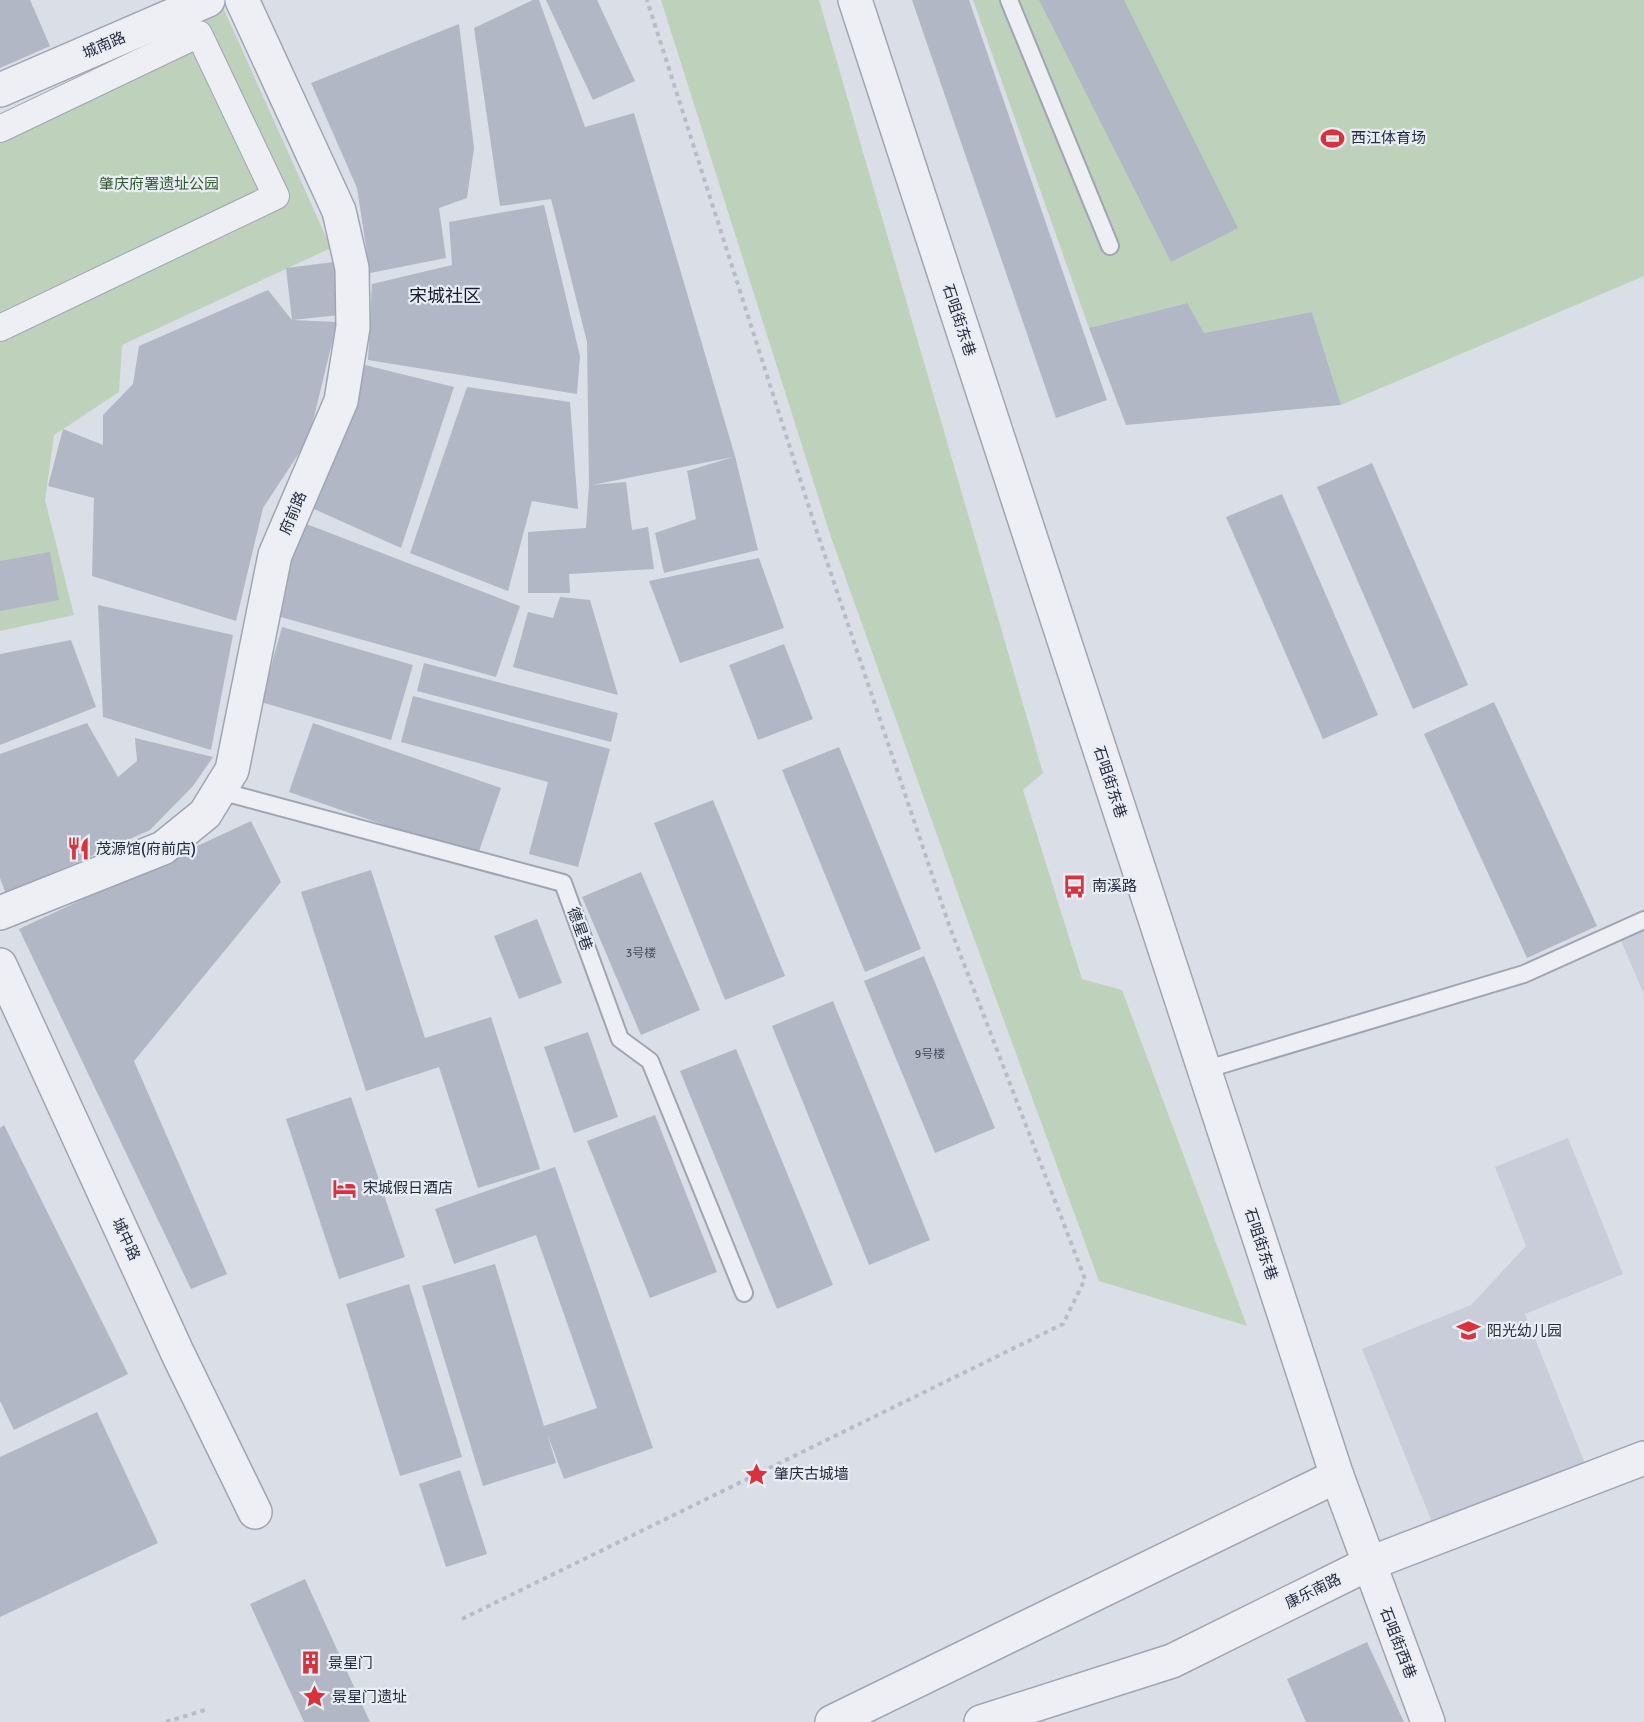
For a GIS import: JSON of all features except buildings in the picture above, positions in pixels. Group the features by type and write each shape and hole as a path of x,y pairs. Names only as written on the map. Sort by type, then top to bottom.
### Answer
{"street":[{"name":"城南路","path":"0,90 208,0"},
{"name":"府前路","path":"0,913 163,848 205,814 232,770 275,555 341,401 353,327 352,268 339,211 242,0"},
{"name":"石咀街东巷","path":"855,0 1336,1476 1368,1564"},
{"path":"0,129 199,34 276,196 0,328"},
{"name":"城中路","path":"0,965 178,1354 255,1512"},
{"name":"康乐南路","path":"981,1722 1172,1661 1368,1564 1644,1458"},
{"path":"832,1722 1336,1476"},
{"name":"石咀街西巷","path":"1368,1564 1428,1722"}],"lane":[{"path":"1009,0 1110,246"},
{"name":"德星巷","path":"220,791 563,883 620,1038 650,1061 744,1293"},
{"path":"1204,1070 1524,974 1644,920"}],"path":[{"path":"462,1619 1063,1324 1085,1279 949,925 816,529 647,0"},
{"path":"165,1722 208,1709"}],"shaded area":[{"path":"1644,928 1644,994 1620,939"},
{"name":"阳光幼儿园","path":"1568,1138 1623,1274 1525,1314 1586,1466 1434,1527 1362,1349 1471,1305 1526,1246 1495,1167"}],"green space":[{"path":"661,0 819,0 1043,773 1023,790 1082,979 1122,990 1247,1326 1099,1281 830,534"},
{"name":"西江体育场","path":"973,0 1644,0 1644,276 1341,405 1312,312 1204,333 1186,303 1089,328"},
{"name":"肇庆府署遗址公园","path":"222,5 331,248 122,345 119,392 54,435 45,500 74,615 0,631 0,121"}],"place":[{"name":"西江体育场","path":"1333,138"},
{"name":"茂源馆(府前店)","path":"78,849"},
{"name":"南溪路","path":"1074,886"},
{"name":"宋城假日酒店","path":"345,1188"},
{"name":"阳光幼儿园","path":"1469,1331"},
{"name":"肇庆古城墙","path":"756,1474"},
{"name":"景星门","path":"310,1663"},
{"name":"景星门遗址","path":"314,1697"}],"district":[{"name":"宋城社区","path":"445,296"}]}
